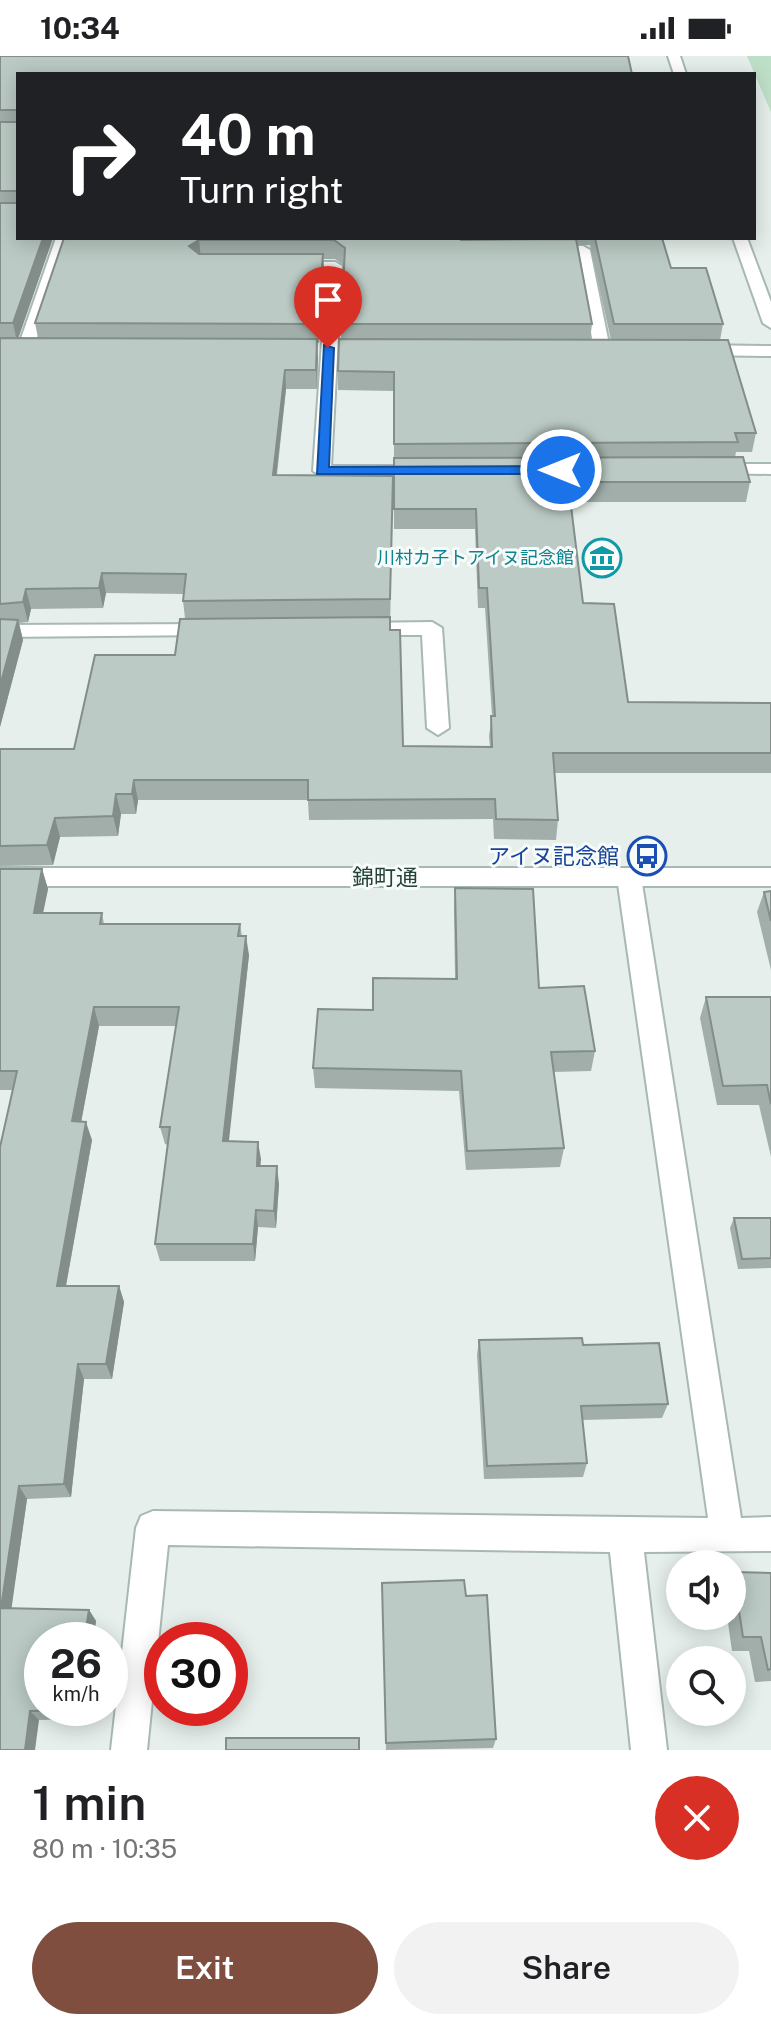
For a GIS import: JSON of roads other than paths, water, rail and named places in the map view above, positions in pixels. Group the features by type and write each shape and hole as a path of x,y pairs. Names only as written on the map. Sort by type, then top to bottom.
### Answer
{"street":[{"path":"26,350 62,240"},
{"path":"741,240 771,323"},
{"path":"537,250 583,250 602,349"},
{"path":"275,266 335,266 322,471 446,471"},
{"path":"679,350 771,351"},
{"path":"694,469 771,469"},
{"path":"340,629 432,628 438,728"},
{"path":"0,631 232,630"},
{"name":"錦町通","path":"0,877 771,877"},
{"path":"629,877 727,1534"},
{"path":"129,1750 153,1528 625,1536 771,1534"},
{"path":"625,1536 649,1750"}],"place":[{"name":"川村カ子トアイヌ記念館","path":"602,558"},
{"name":"アイヌ記念館","path":"647,856"}]}
